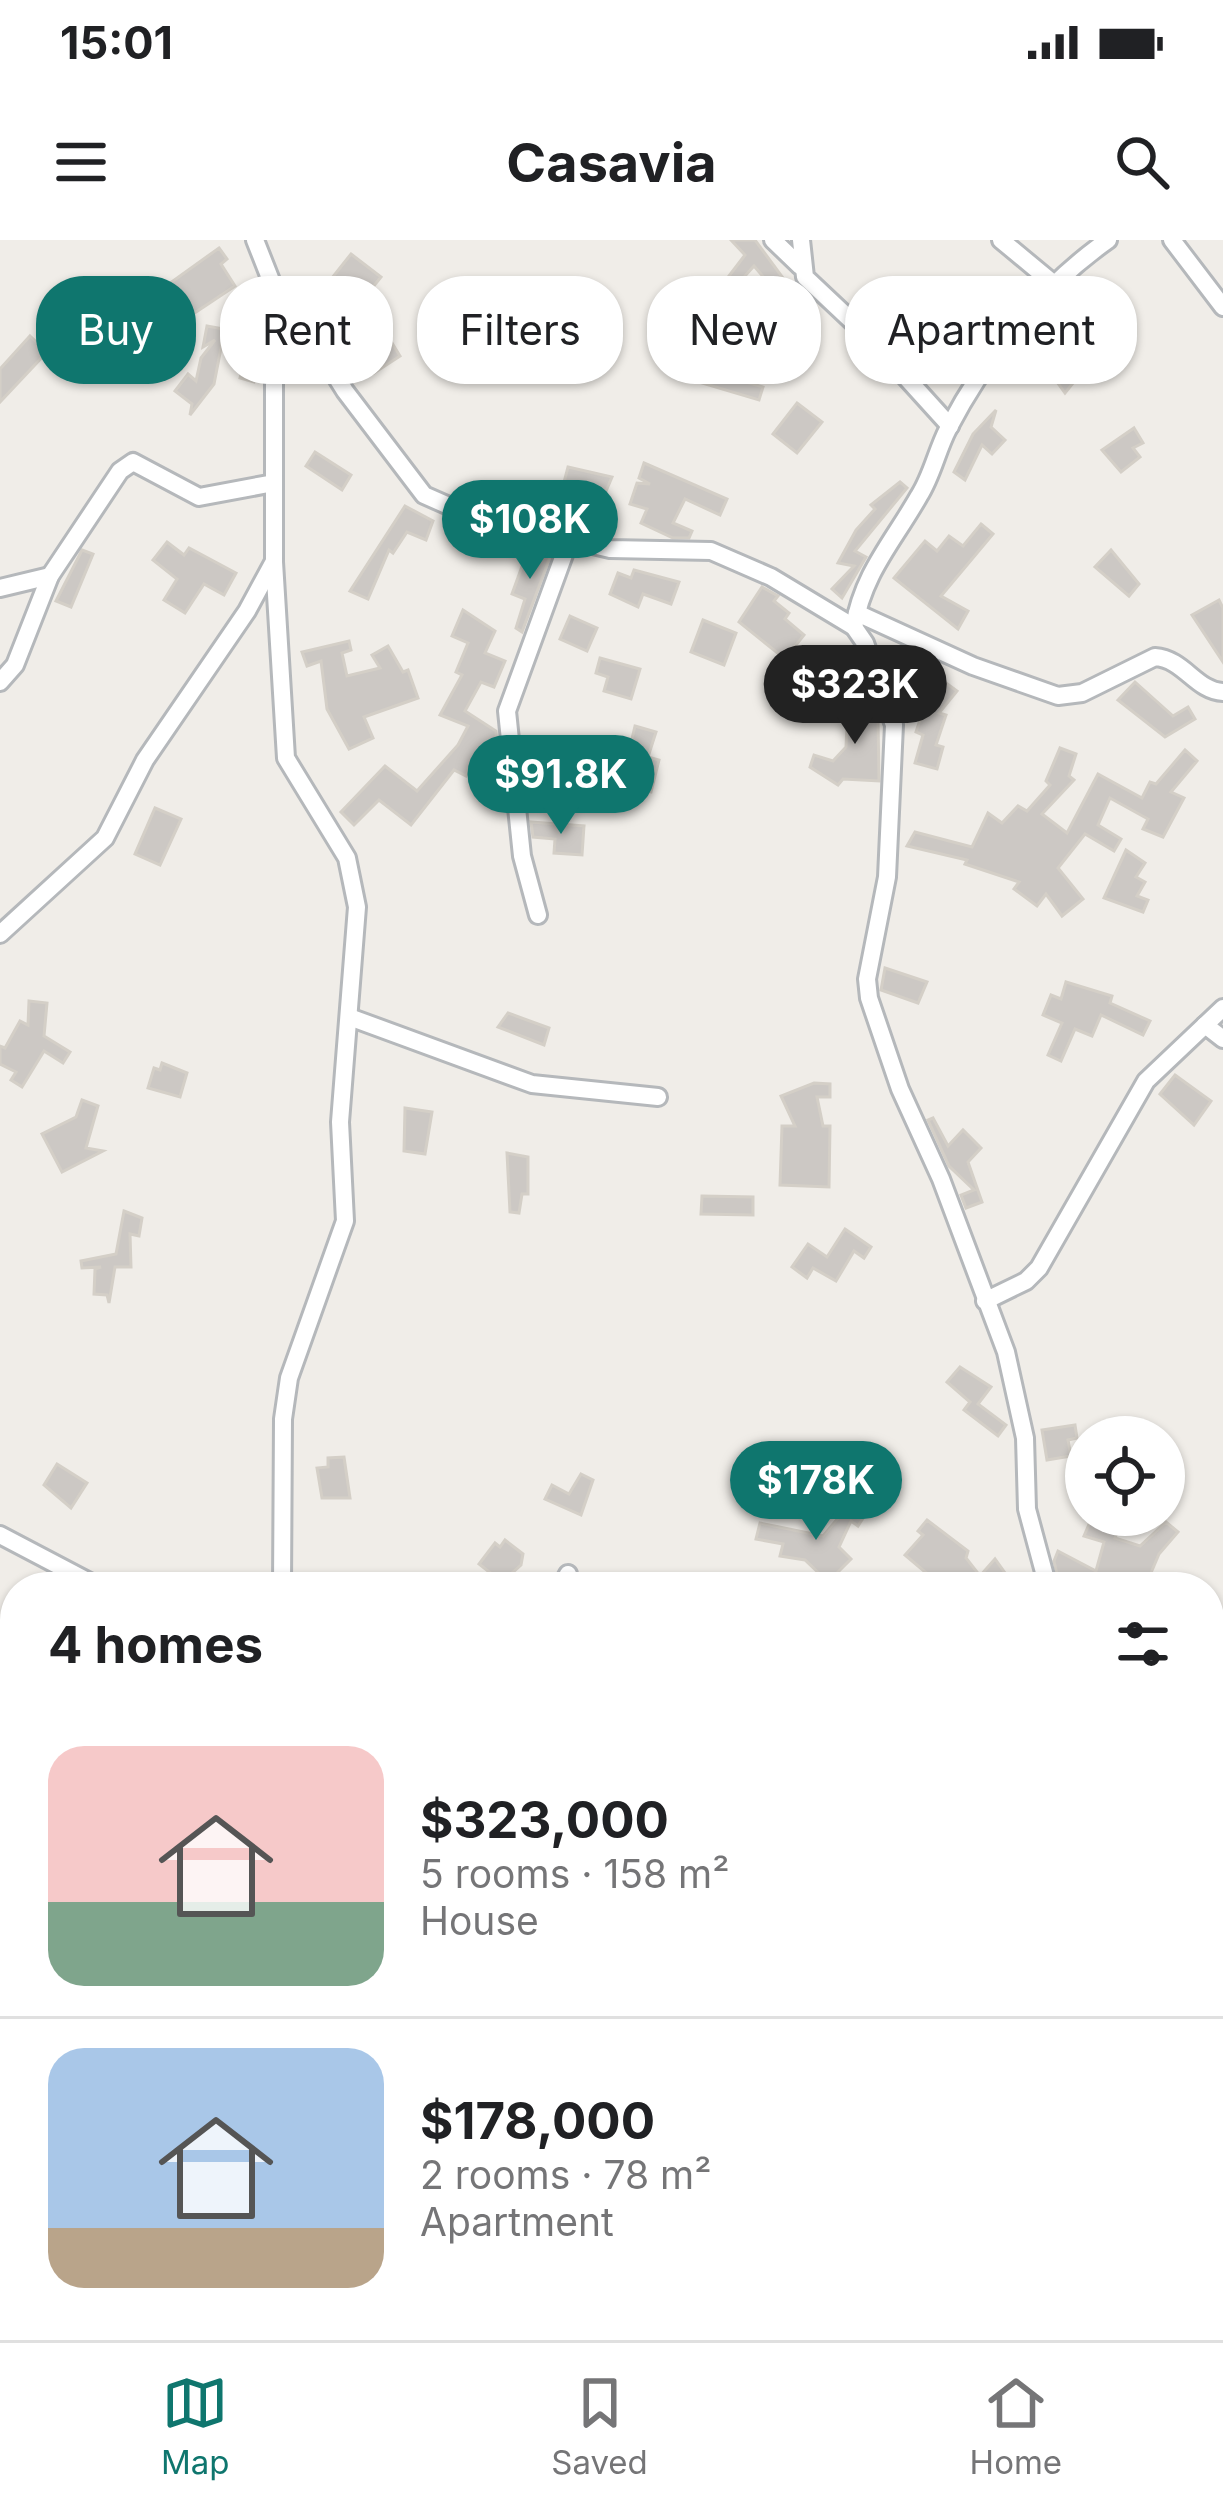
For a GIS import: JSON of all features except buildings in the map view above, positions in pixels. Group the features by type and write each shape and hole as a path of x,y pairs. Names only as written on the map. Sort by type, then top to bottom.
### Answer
{"street":[{"path":"255,240 269,276"},
{"path":"773,240 950,426"},
{"path":"800,266 801,240"},
{"path":"1001,240 1044,276"},
{"path":"1064,276 1108,240"},
{"path":"1172,240 1223,307"},
{"path":"274,384 274,562 286,758 347,858 357,907 352,1018 340,1121 345,1221 289,1378 283,1419 282,1572"},
{"path":"342,384 424,494 474,518 610,549 711,551 855,620 1040,693 1082,693 1155,657 1168,658 1208,690 1223,692"},
{"path":"977,384 950,426 922,493 872,565 855,620 894,725 887,877 869,964 869,998 1006,1352 1019,1404 1027,1509 1044,1572"},
{"path":"0,682 15,665 50,576 86,517 133,462 199,497 274,484"},
{"path":"538,915 522,856 507,711 568,541"},
{"path":"0,934 105,838 145,760 247,611 274,562"},
{"path":"0,588 50,576"},
{"path":"985,1300 1026,1281 1039,1268 1139,1091 1223,1008"},
{"path":"352,1018 532,1084 658,1096"},
{"path":"1205,1025 1223,1039"},
{"path":"0,1535 70,1572"}]}
